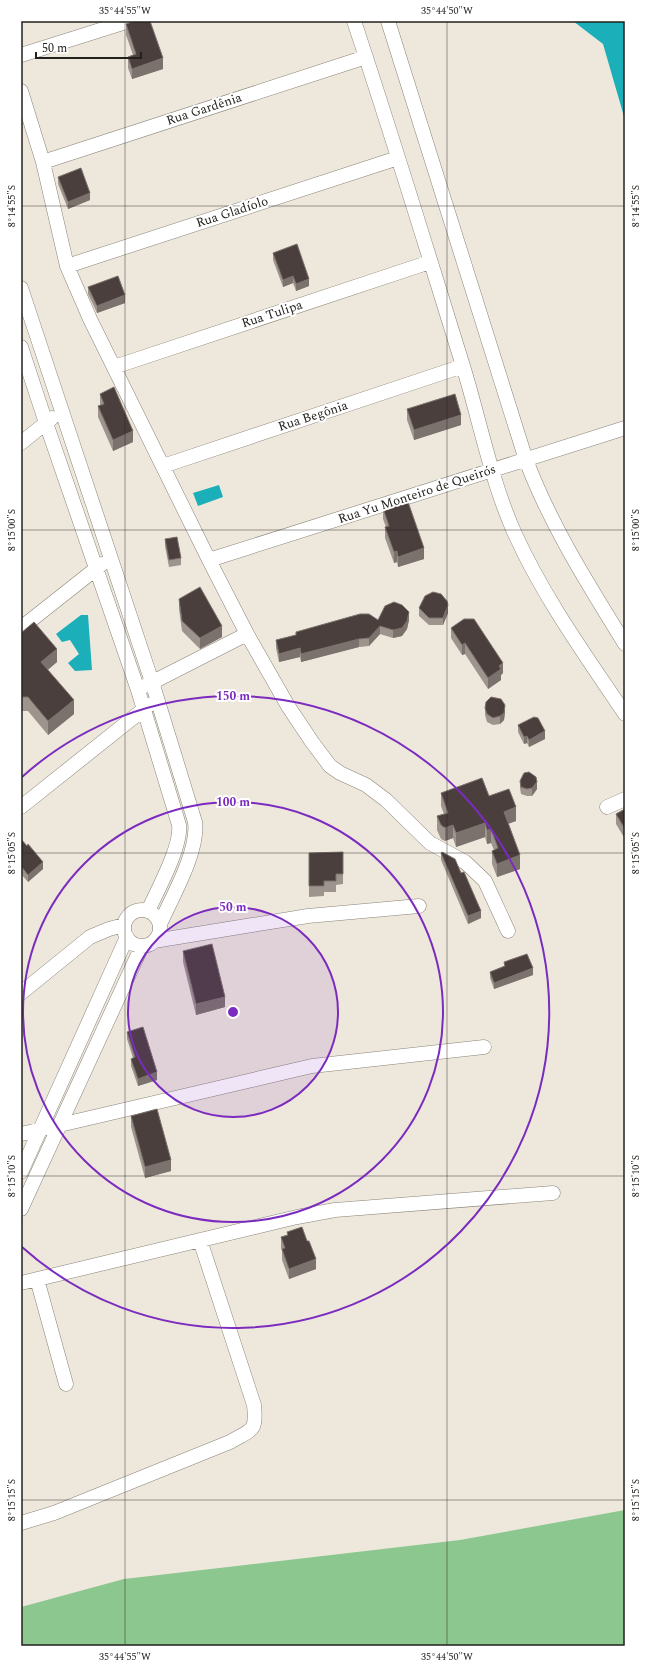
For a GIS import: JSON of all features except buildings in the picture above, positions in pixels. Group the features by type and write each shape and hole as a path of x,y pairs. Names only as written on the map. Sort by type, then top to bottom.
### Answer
{"street":[{"path":"21,55 129,21"},
{"path":"354,21 463,366 492,470 509,522 531,565 570,632 625,714"},
{"path":"388,21 526,460 539,493 564,541 625,644"},
{"name":"Rua Gardênia","path":"43,162 366,56"},
{"path":"21,91 43,162 67,266 90,319 209,560 247,634 288,706 330,766 340,773 366,785 386,800 430,844 465,862 485,881 508,931"},
{"name":"Rua Gladíolo","path":"67,266 398,158"},
{"name":"Rua Tulipa","path":"114,367 430,262"},
{"path":"21,288 152,682 196,828 192,848 160,924 160,931 148,944 21,1209"},
{"path":"21,347 95,568 138,690 180,829 170,862 148,911"},
{"name":"Rua Begônia","path":"163,466 463,366"},
{"path":"21,443 62,409"},
{"name":"Rua Yu Monteiro de Queirós","path":"209,560 625,428"},
{"path":"21,628 95,568 111,558"},
{"path":"138,690 247,634"},
{"path":"21,807 143,709 158,701"},
{"path":"607,807 625,799"},
{"path":"21,993 90,937 109,929 125,931 136,945 308,916 419,906"},
{"path":"21,1172 125,931 130,914 135,911 148,911 158,919 160,924"},
{"path":"21,1134 312,1066 484,1047"},
{"path":"21,1283 297,1217 335,1210 553,1193"},
{"path":"21,1523 54,1513 230,1442 252,1430 255,1425 254,1405 200,1240"},
{"path":"37,1279 66,1384"}],"green space":[{"path":"625,1510 625,1646 21,1646 21,1607 124,1579 460,1540"}],"water":[{"path":"573,21 625,21 625,120 603,44"},
{"path":"219,485 223,497 198,506 193,493"},
{"path":"81,615 88,615 92,670 75,671 68,663 79,654 70,640 62,642 56,634"}]}
